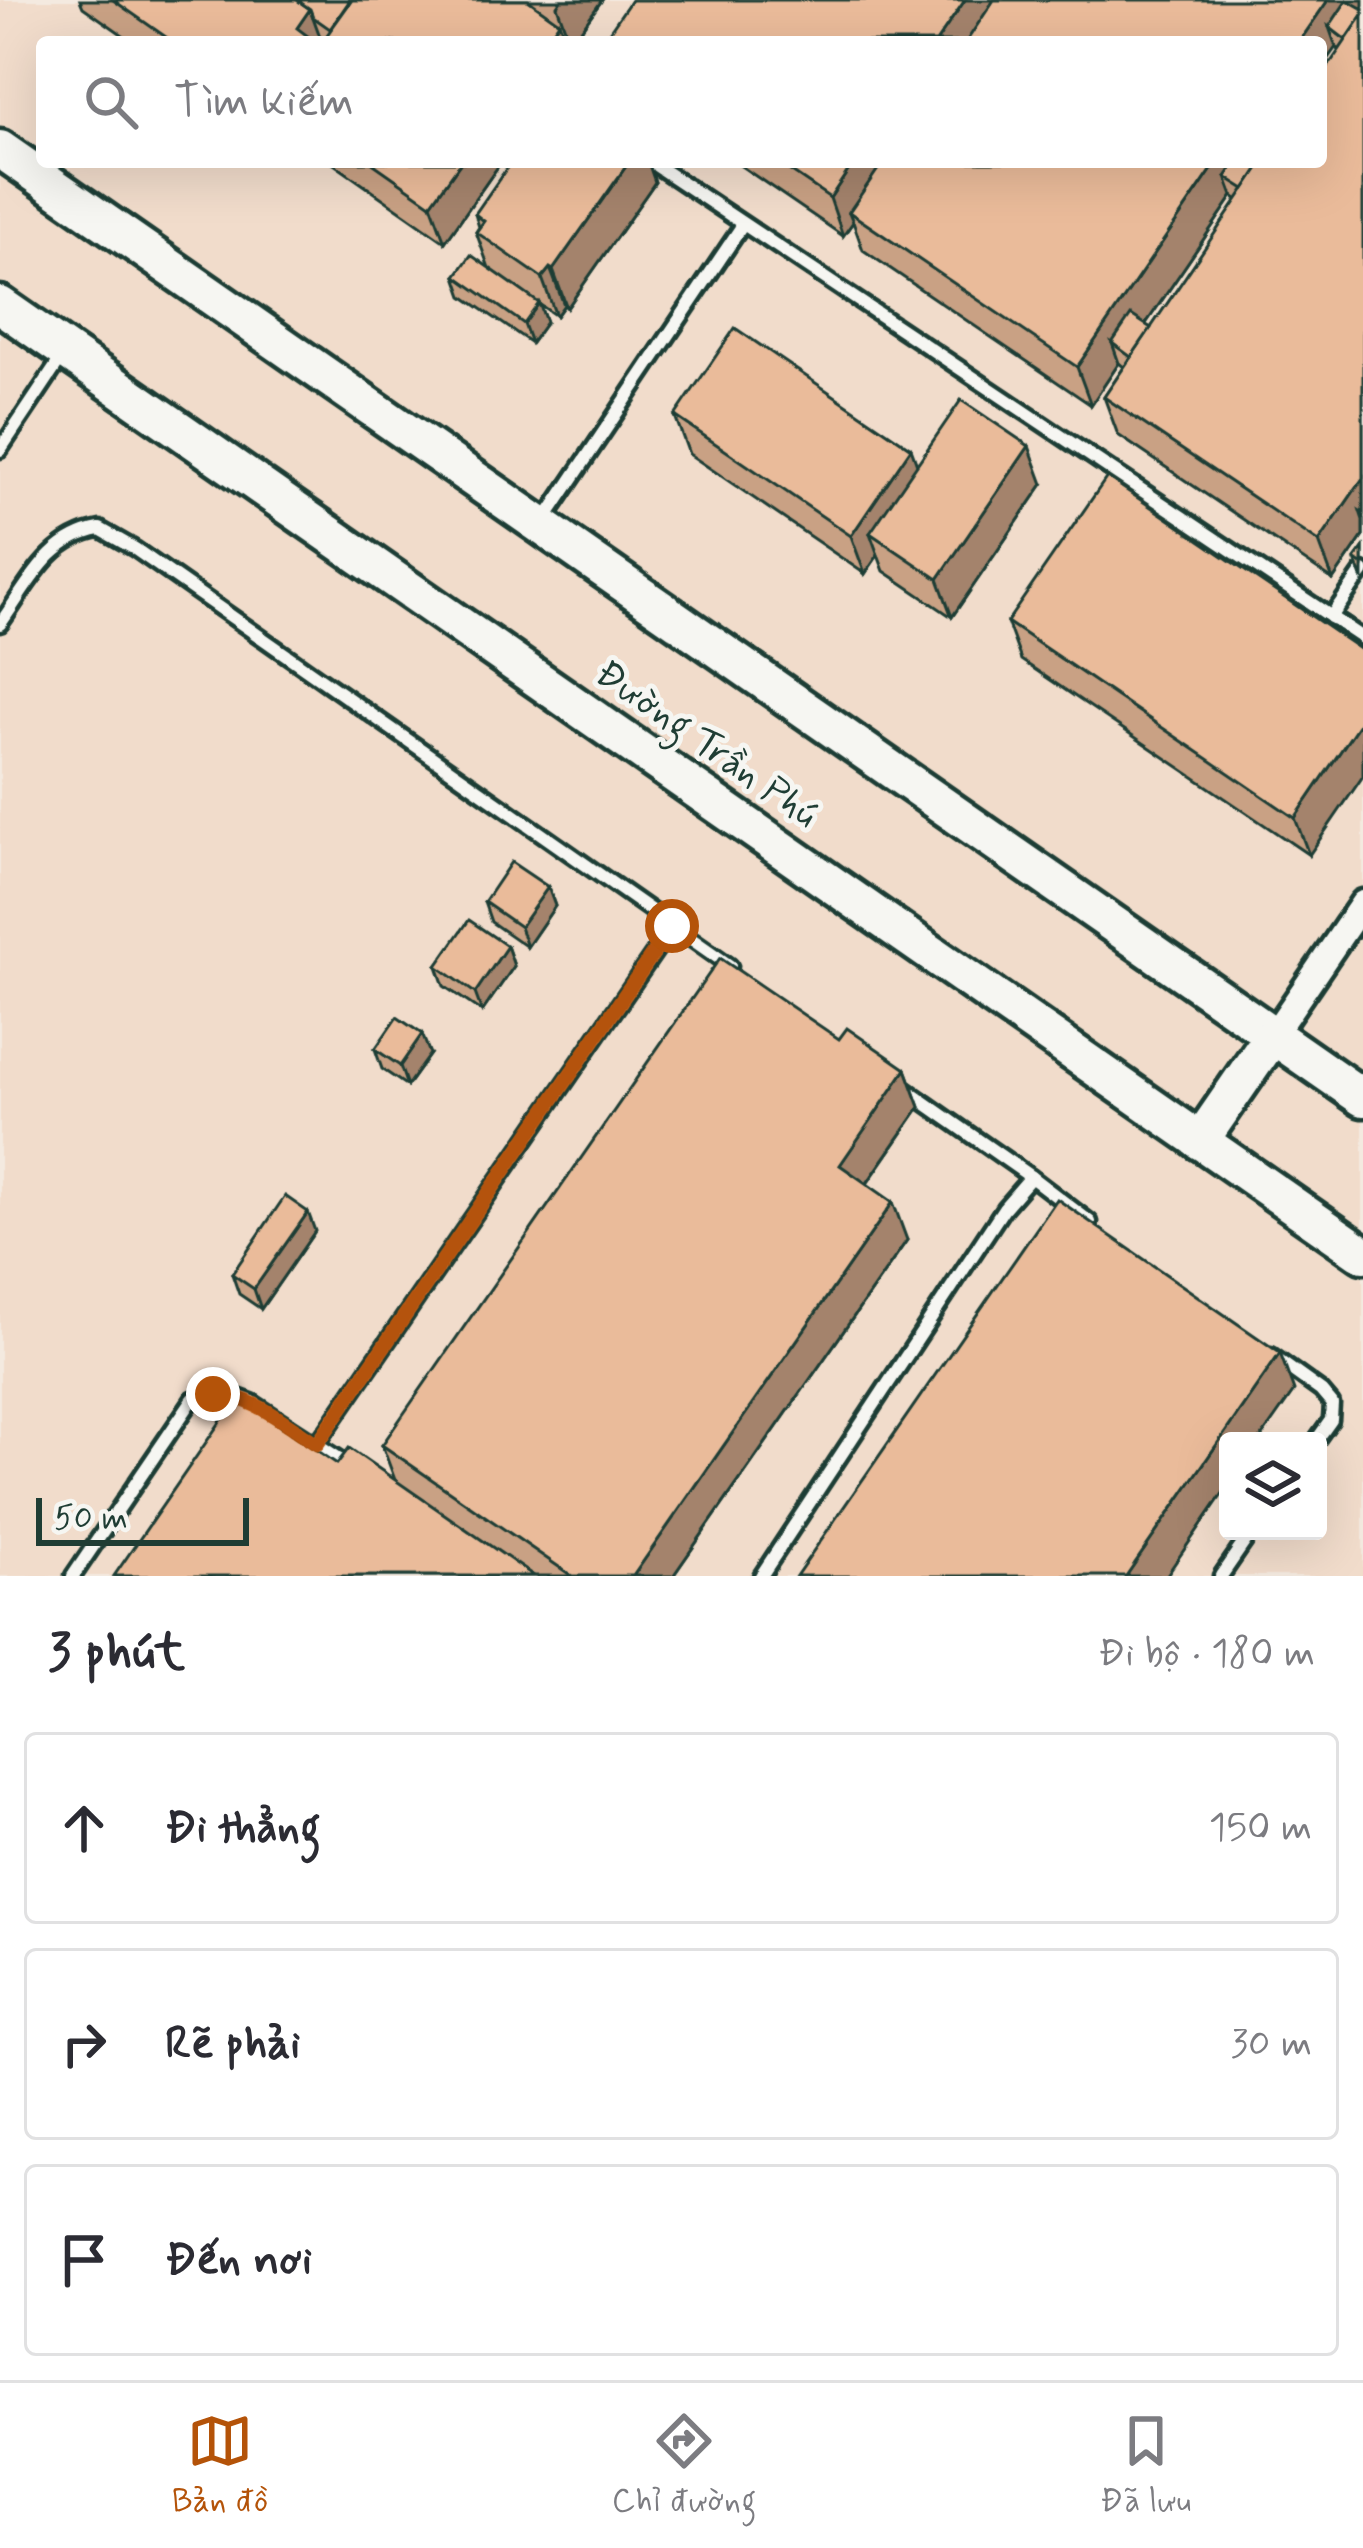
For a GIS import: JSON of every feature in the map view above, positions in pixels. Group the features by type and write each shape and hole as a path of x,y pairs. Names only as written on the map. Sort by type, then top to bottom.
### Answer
{"main road":[{"path":"0,149 1363,1098"},
{"name":"Đường Trần Phú","path":"0,305 1363,1254"},
{"path":"1200,1141 1273,1034"}],"street":[{"path":"1273,1034 1363,903"}],"lane":[{"path":"660,168 1363,638"},
{"path":"541,525 742,226"},
{"path":"0,450 66,351"},
{"path":"0,624 56,547 74,534 100,529 748,979"},
{"path":"1331,617 1363,571"},
{"path":"317,1444 672,926"},
{"path":"899,1084 1097,1227"},
{"path":"761,1576 1004,1208 1031,1177"},
{"path":"1265,1350 1332,1404 1331,1420 1322,1432"},
{"path":"73,1576 193,1399 230,1394 252,1402 372,1480"},
{"path":"1221,1576 1246,1540"}],"shaded area":[{"path":"0,0 1363,0 1363,1576 0,1576"}],"building":[{"path":"113,0 297,0 310,9 297,28 308,36 164,36"},
{"path":"297,0 350,0 330,29"},
{"path":"352,0 528,0 559,22 549,36 326,36"},
{"path":"631,0 965,0 940,36 606,36"},
{"path":"994,0 1328,0 1303,36 970,36"},
{"path":"1347,0 1363,9 1363,15 1346,40 1329,27"},
{"path":"1363,15 1363,478 1319,542 1104,397 1259,168 1327,168 1327,68"},
{"path":"380,168 457,168 431,204"},
{"path":"507,168 625,168 553,270 542,278 476,232 484,221 475,214"},
{"path":"786,168 850,168 830,198"},
{"path":"879,168 1213,168 1077,367 849,212"},
{"path":"1232,168 1259,168 1245,189 1226,177"},
{"path":"471,255 539,303 524,324 456,276"},
{"path":"1131,315 1151,328 1131,357 1112,343"},
{"path":"735,328 911,448 851,536 675,416"},
{"path":"961,400 1029,446 938,579 870,533"},
{"path":"1107,477 1363,651 1363,718 1295,818 1007,622"},
{"path":"511,862 548,887 520,927 484,902"},
{"path":"469,920 507,946 475,993 437,966"},
{"path":"720,958 839,1039 847,1028 906,1069 840,1165 893,1202 633,1576 572,1576 382,1445"},
{"path":"397,1017 422,1034 400,1066 375,1049"},
{"path":"285,1196 308,1212 254,1289 232,1274"},
{"path":"1057,1199 1280,1353 1225,1432 1219,1432 1219,1441 1126,1576 796,1576"},
{"path":"238,1396 337,1464 349,1448 534,1576 114,1576"}],"route":[{"path":"213,1394 252,1402 317,1444 672,926"}]}
